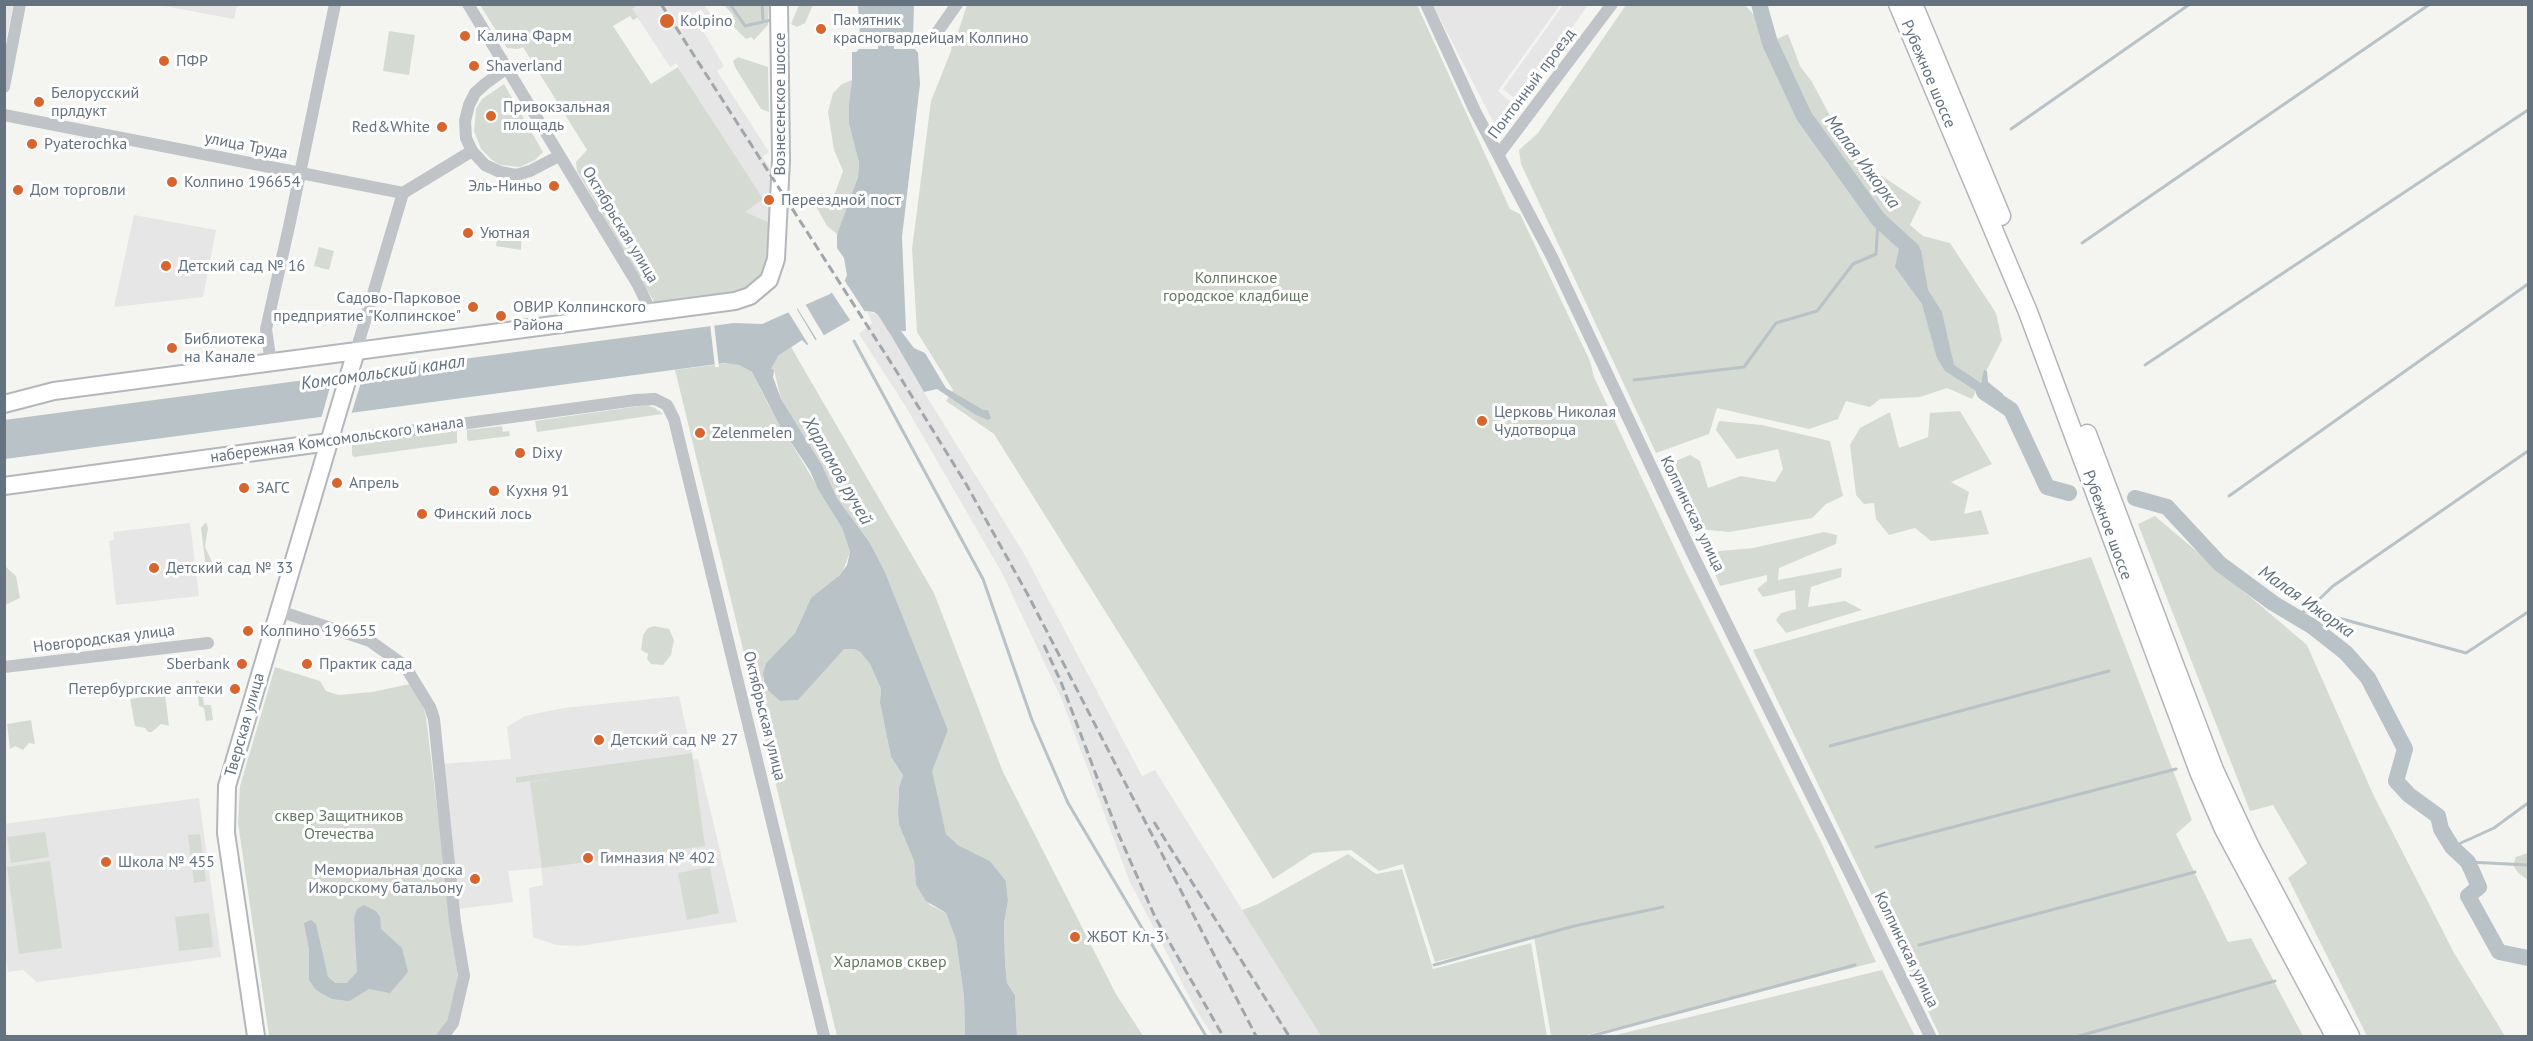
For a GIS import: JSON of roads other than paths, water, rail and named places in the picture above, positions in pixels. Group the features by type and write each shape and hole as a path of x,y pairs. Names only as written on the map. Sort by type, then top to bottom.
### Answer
{"main road":[{"name":"Рубежное шоссе","path":"1898,4 2028,312 2200,774 2350,1036"},
{"name":"Рубежное шоссе","path":"1913,4 2040,312 2244,850"},
{"name":"Рубежное шоссе","path":"2253,867 2335,1036"}],"street":[{"path":"4,87 20,4"},
{"path":"271,363 266,329 335,4"},
{"path":"468,4 507,68 559,156 530,171 516,175 500,172 485,165 472,151 466,138 465,121 475,93 507,68"},
{"name":"Вознесенское шоссе","path":"651,312 735,301 750,296 769,280 774,268 780,203 779,4"},
{"path":"936,34 957,4"},
{"name":"Колпинская улица","path":"1426,4 1475,111 1552,257 1675,518 1930,1036"},
{"name":"Понтонный проезд","path":"1499,154 1612,4"},
{"name":"улица Труда","path":"4,115 403,193"},
{"path":"354,359 403,193 472,151"},
{"name":"Октябрьская улица","path":"559,156 638,285 651,312"},
{"path":"4,405 54,392 271,363 354,359 651,312"},
{"name":"Тверская улица","path":"255,1036 226,833 225,799 230,773 354,359"},
{"name":"набережная Комсомольского канала","path":"4,486 636,400 655,399 668,405"},
{"name":"Октябрьская улица","path":"668,405 674,419 824,1036"},
{"path":"279,611 364,639 380,647 405,666 430,707 434,719 455,922 464,976 453,1023 443,1036"},
{"name":"Новгородская улица","path":"4,667 208,643"}],"water":[{"path":"858,5 914,5 913,37 860,36"},
{"name":"Комсомольский канал","path":"859,49 915,49 918,53 920,84 902,237 906,331 901,331 914,348 925,353 946,388 983,410 988,410 991,418 988,420 976,415 937,389 924,392 892,337 874,312 866,311 807,345 802,340 778,356 771,369 774,370 773,377 781,399 822,465 837,498 870,543 885,572 948,730 932,771 946,834 958,845 990,861 1006,881 1008,901 1004,924 1005,962 1007,983 1015,995 1017,1036 965,1036 964,997 956,940 946,913 926,901 916,885 914,861 899,825 899,787 903,775 891,757 880,703 881,689 870,664 860,652 854,649 844,649 798,700 780,701 765,688 763,674 766,663 795,633 811,598 840,575 847,565 850,552 842,528 818,489 810,471 779,424 752,372 739,365 725,363 5,459 4,420 734,323 762,324 830,294 845,280 847,275 844,258 837,248 837,234 858,177 859,163 849,124 849,105 852,52"},
{"path":"1905,236 1921,250 1928,290 1942,312 1954,365 1981,383 1984,370 1987,371 1988,382 2003,394 2001,407 1945,371 1937,358 1922,304 1895,267 1899,249 1897,242"},
{"path":"364,905 376,911 380,917 381,929 402,948 408,972 390,993 369,989 349,1001 332,999 316,990 309,980 309,949 304,923 311,920 316,924 328,977 335,983 347,983 357,972 354,918 357,909"}],"waterway":[{"path":"730,4 745,26 771,20"},
{"path":"762,4 763,21"},
{"name":"Харламов ручей","path":"886,4 886,72"},
{"name":"Малая Ижорка","path":"1759,4 1770,43 1804,116 1878,219 1912,250 1913,256"},
{"path":"2011,129 2190,4"},
{"path":"2082,243 2430,4"},
{"path":"2145,365 2528,110"},
{"path":"1634,380 1744,367 1776,323 1817,311 1853,264 1876,254 1878,219"},
{"path":"2229,496 2528,284"},
{"path":"854,341 983,579 1032,720 1068,803 1206,1036"},
{"name":"Малая Ижорка","path":"1984,392 2011,410 2047,487 2069,493"},
{"path":"2308,610 2333,586 2528,451"},
{"name":"Малая Ижорка","path":"2135,498 2167,507 2220,564 2273,603 2313,627 2346,653 2368,678 2405,749 2396,781 2409,795 2438,816 2441,829 2452,847 2468,862 2479,887 2468,896 2499,952 2528,958"},
{"path":"2295,615 2308,610 2466,653 2528,612"},
{"path":"1830,746 2109,671"},
{"path":"1876,847 2176,769"},
{"path":"2452,847 2494,828 2528,803"},
{"path":"2468,862 2528,865"},
{"path":"1919,945 2195,872"},
{"path":"1434,965 1574,926 1663,907"},
{"path":"1591,1036 1855,965"},
{"path":"2079,1036 2275,981"}],"railway":[{"path":"661,4 966,484 1028,595 1256,1036"},
{"path":"1044,645 1061,682 1118,833 1155,917 1223,1036"},
{"path":"1154,822 1289,1036"}],"place":[{"name":"Kolpino","path":"667,21"},
{"name":"Памятник красногвардейцам Колпино","path":"821,29"},
{"name":"Калина Фарм","path":"465,36"},
{"name":"ПФР","path":"164,61"},
{"name":"Shaverland","path":"474,66"},
{"name":"Белорусский прлдукт","path":"39,102"},
{"name":"Привокзальная площадь","path":"491,116"},
{"name":"Red&White","path":"442,127"},
{"name":"Pyaterochka","path":"32,144"},
{"name":"Колпино 196654","path":"172,182"},
{"name":"Эль-Ниньо","path":"554,186"},
{"name":"Дом торговли","path":"18,190"},
{"name":"Переездной пост","path":"769,200"},
{"name":"Уютная","path":"468,233"},
{"name":"Детский сад № 16","path":"166,266"},
{"name":"Садово-Парковое предприятие \"Колпинское\"","path":"473,307"},
{"name":"ОВИР Колпинского Района","path":"501,316"},
{"name":"Библиотека на Канале","path":"172,348"},
{"name":"Церковь Николая Чудотворца","path":"1482,421"},
{"name":"Zelenmelen","path":"700,433"},
{"name":"Dixy","path":"520,453"},
{"name":"Апрель","path":"337,483"},
{"name":"ЗАГС","path":"244,488"},
{"name":"Кухня 91","path":"494,491"},
{"name":"Финский лось","path":"422,514"},
{"name":"Детский сад № 33","path":"154,568"},
{"name":"Колпино 196655","path":"248,631"},
{"name":"Sberbank","path":"242,664"},
{"name":"Практик сада","path":"307,664"},
{"name":"Петербургские аптеки","path":"235,689"},
{"name":"Детский сад № 27","path":"599,740"},
{"name":"Гимназия № 402","path":"588,858"},
{"name":"Школа № 455","path":"106,862"},
{"name":"Мемориальная доска Ижорскому батальону","path":"475,879"},
{"name":"ЖБОТ Кл-3","path":"1075,937"}],"park label":[{"name":"Колпинское городское кладбище","path":"1236,287"},
{"name":"сквер Защитников Отечества","path":"339,825"},
{"name":"Харламов сквер","path":"890,962"}]}
